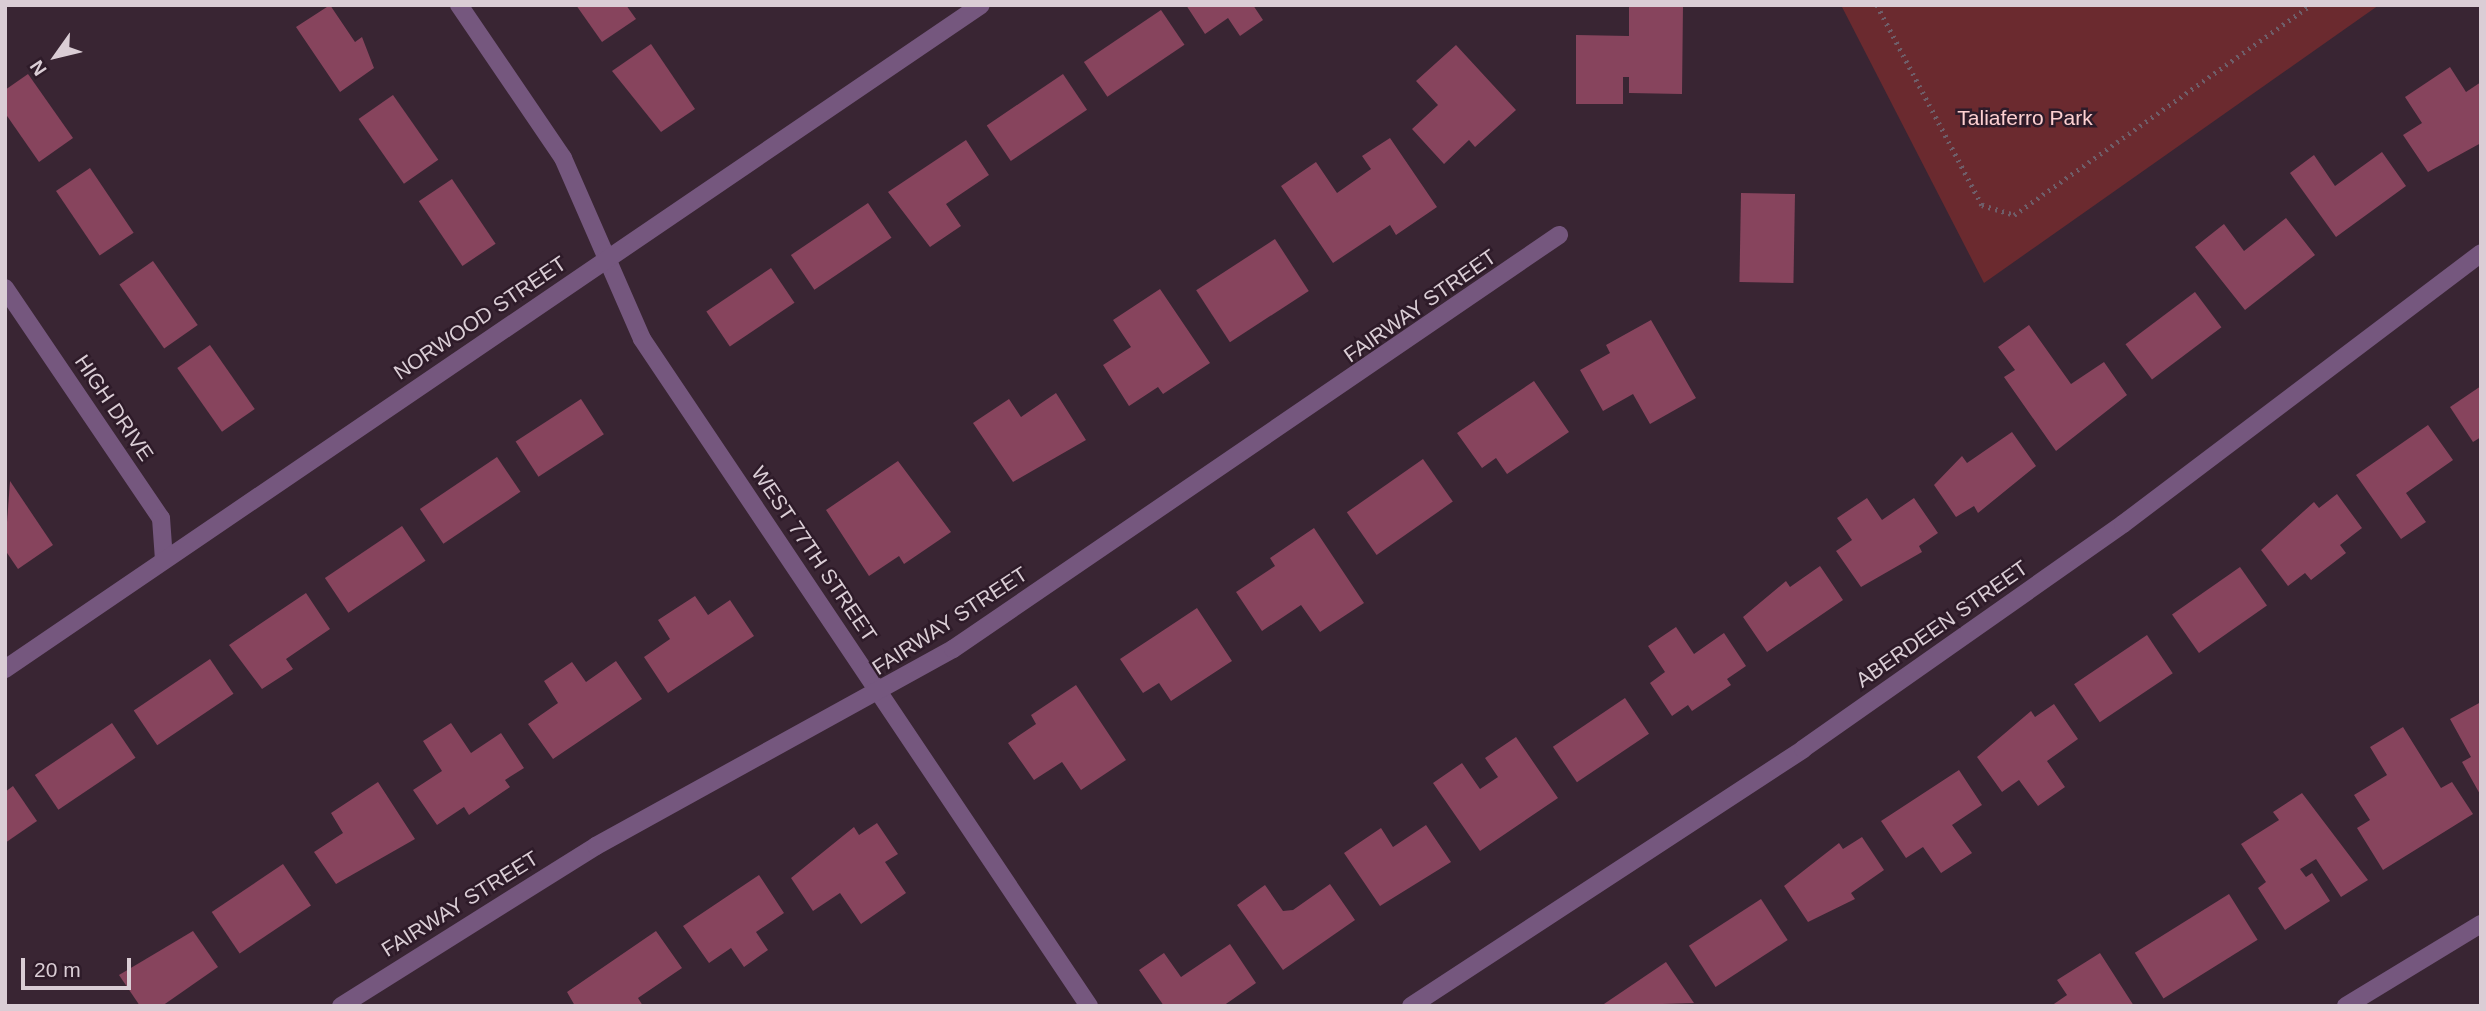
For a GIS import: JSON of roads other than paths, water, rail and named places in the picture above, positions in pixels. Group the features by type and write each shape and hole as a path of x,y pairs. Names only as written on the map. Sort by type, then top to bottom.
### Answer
{"street":[{"name":"WEST 77TH STREET","path":"459,5 563,158 642,338 1089,1006"},
{"name":"NORWOOD STREET","path":"5,669 981,5"},
{"name":"FAIRWAY STREET","path":"341,1006 596,846 880,693 1421,334 1559,235"},
{"name":"ABERDEEN STREET","path":"1411,1006 1582,898 1974,629 2481,253"},
{"name":"HIGH DRIVE","path":"5,288 161,518 163,560"},
{"path":"2346,1006 2481,924"}],"park label":[{"name":"Taliaferro Park","path":"2025,118"}]}
